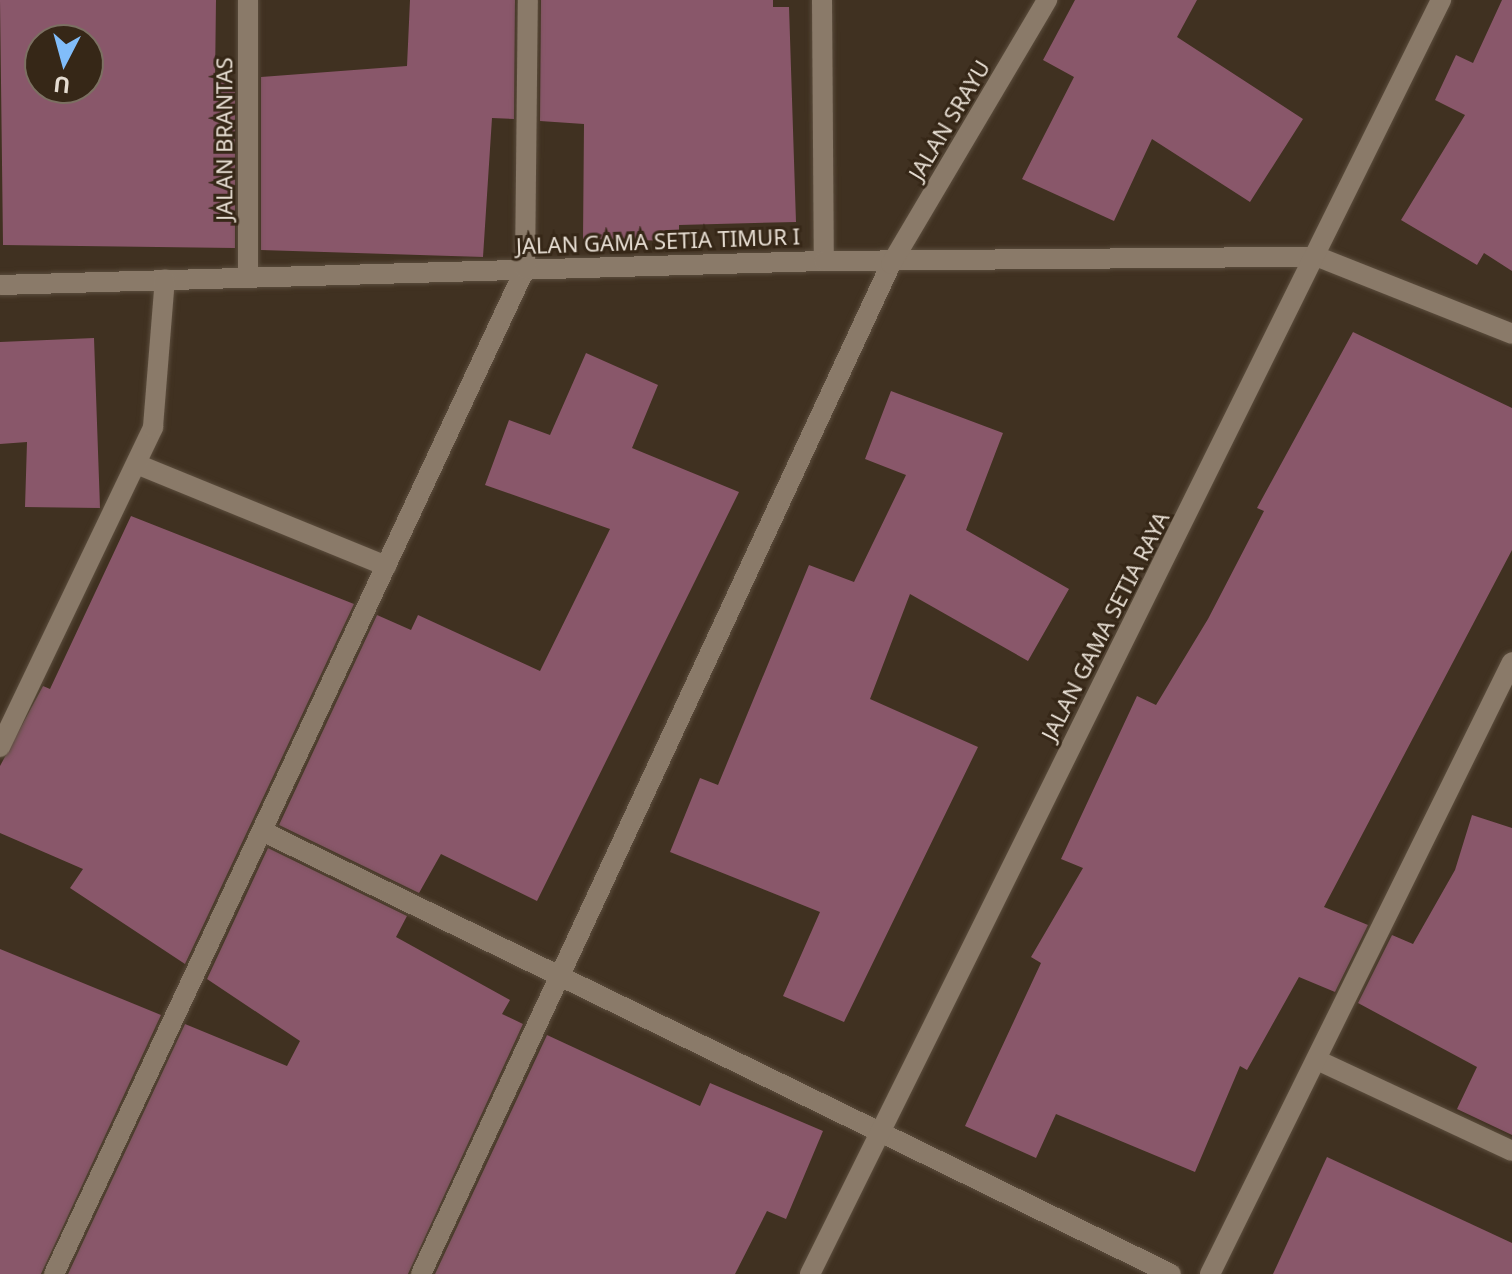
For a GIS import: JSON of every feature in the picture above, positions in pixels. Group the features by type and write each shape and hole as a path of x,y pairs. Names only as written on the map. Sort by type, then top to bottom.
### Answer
{"street":[{"name":"JALAN BRANTAS","path":"248,0 248,278"},
{"path":"54,1274 525,269 528,0"},
{"path":"822,0 824,261"},
{"name":"JALAN SRAYU","path":"421,1274 891,264 1047,0"},
{"name":"JALAN GAMA SETIA RAYA","path":"810,1274 878,1131 1318,257 1441,0"},
{"name":"JALAN GAMA SETIA TIMUR I","path":"0,285 824,261 891,264 1318,257"},
{"path":"1318,257 1512,334"},
{"path":"0,747 139,465 163,379 165,279"},
{"path":"139,465 386,566"},
{"path":"1210,1274 1512,662"},
{"path":"262,831 561,974 1171,1274"},
{"path":"1317,1060 1512,1151"}],"building":[{"path":"0,0 216,0 215,81 235,79 235,248 3,245"},
{"path":"410,0 515,0 514,119 492,118 483,257 261,250 261,77 407,66"},
{"path":"541,0 773,0 773,7 789,7 796,222 679,225 679,241 583,239 584,124 540,121"},
{"path":"1075,0 1197,0 1177,37 1303,119 1250,202 1152,139 1114,221 1022,179 1074,77 1043,60"},
{"path":"1502,0 1512,0 1512,271 1484,253 1477,265 1401,220 1465,115 1435,100 1456,55 1473,63"},
{"path":"1353,332 1512,408 1512,550 1324,907 1368,925 1335,992 1299,977 1247,1070 1240,1066 1195,1172 1056,1114 1036,1158 965,1126 1041,963 1031,957 1083,868 1061,859 1137,696 1156,705 1208,619 1264,511 1257,508"},
{"path":"94,338 100,508 25,507 27,442 0,444 0,342"},
{"path":"586,353 658,385 632,448 739,492 537,901 441,854 419,893 279,825 377,615 411,630 418,615 540,671 610,529 485,485 509,420 550,435"},
{"path":"891,391 1003,433 966,530 1069,589 1028,661 910,594 870,699 978,747 844,1022 783,996 820,912 670,852 700,778 718,785 809,565 854,582 906,475 865,459"},
{"path":"131,516 354,604 185,964 70,888 83,869 0,833 0,766 43,686 50,689"},
{"path":"1472,815 1512,828 1512,1135 1457,1109 1477,1067 1358,1003 1392,935 1413,944 1455,870"},
{"path":"268,848 407,916 396,937 510,1000 502,1014 523,1024 408,1274 68,1274 185,1024 287,1066 300,1041 207,979"},
{"path":"0,949 161,1015 41,1274 0,1274"},
{"path":"547,1035 700,1106 710,1083 823,1131 786,1219 767,1211 735,1274 435,1274"},
{"path":"1327,1157 1512,1243 1512,1274 1273,1274"}]}
